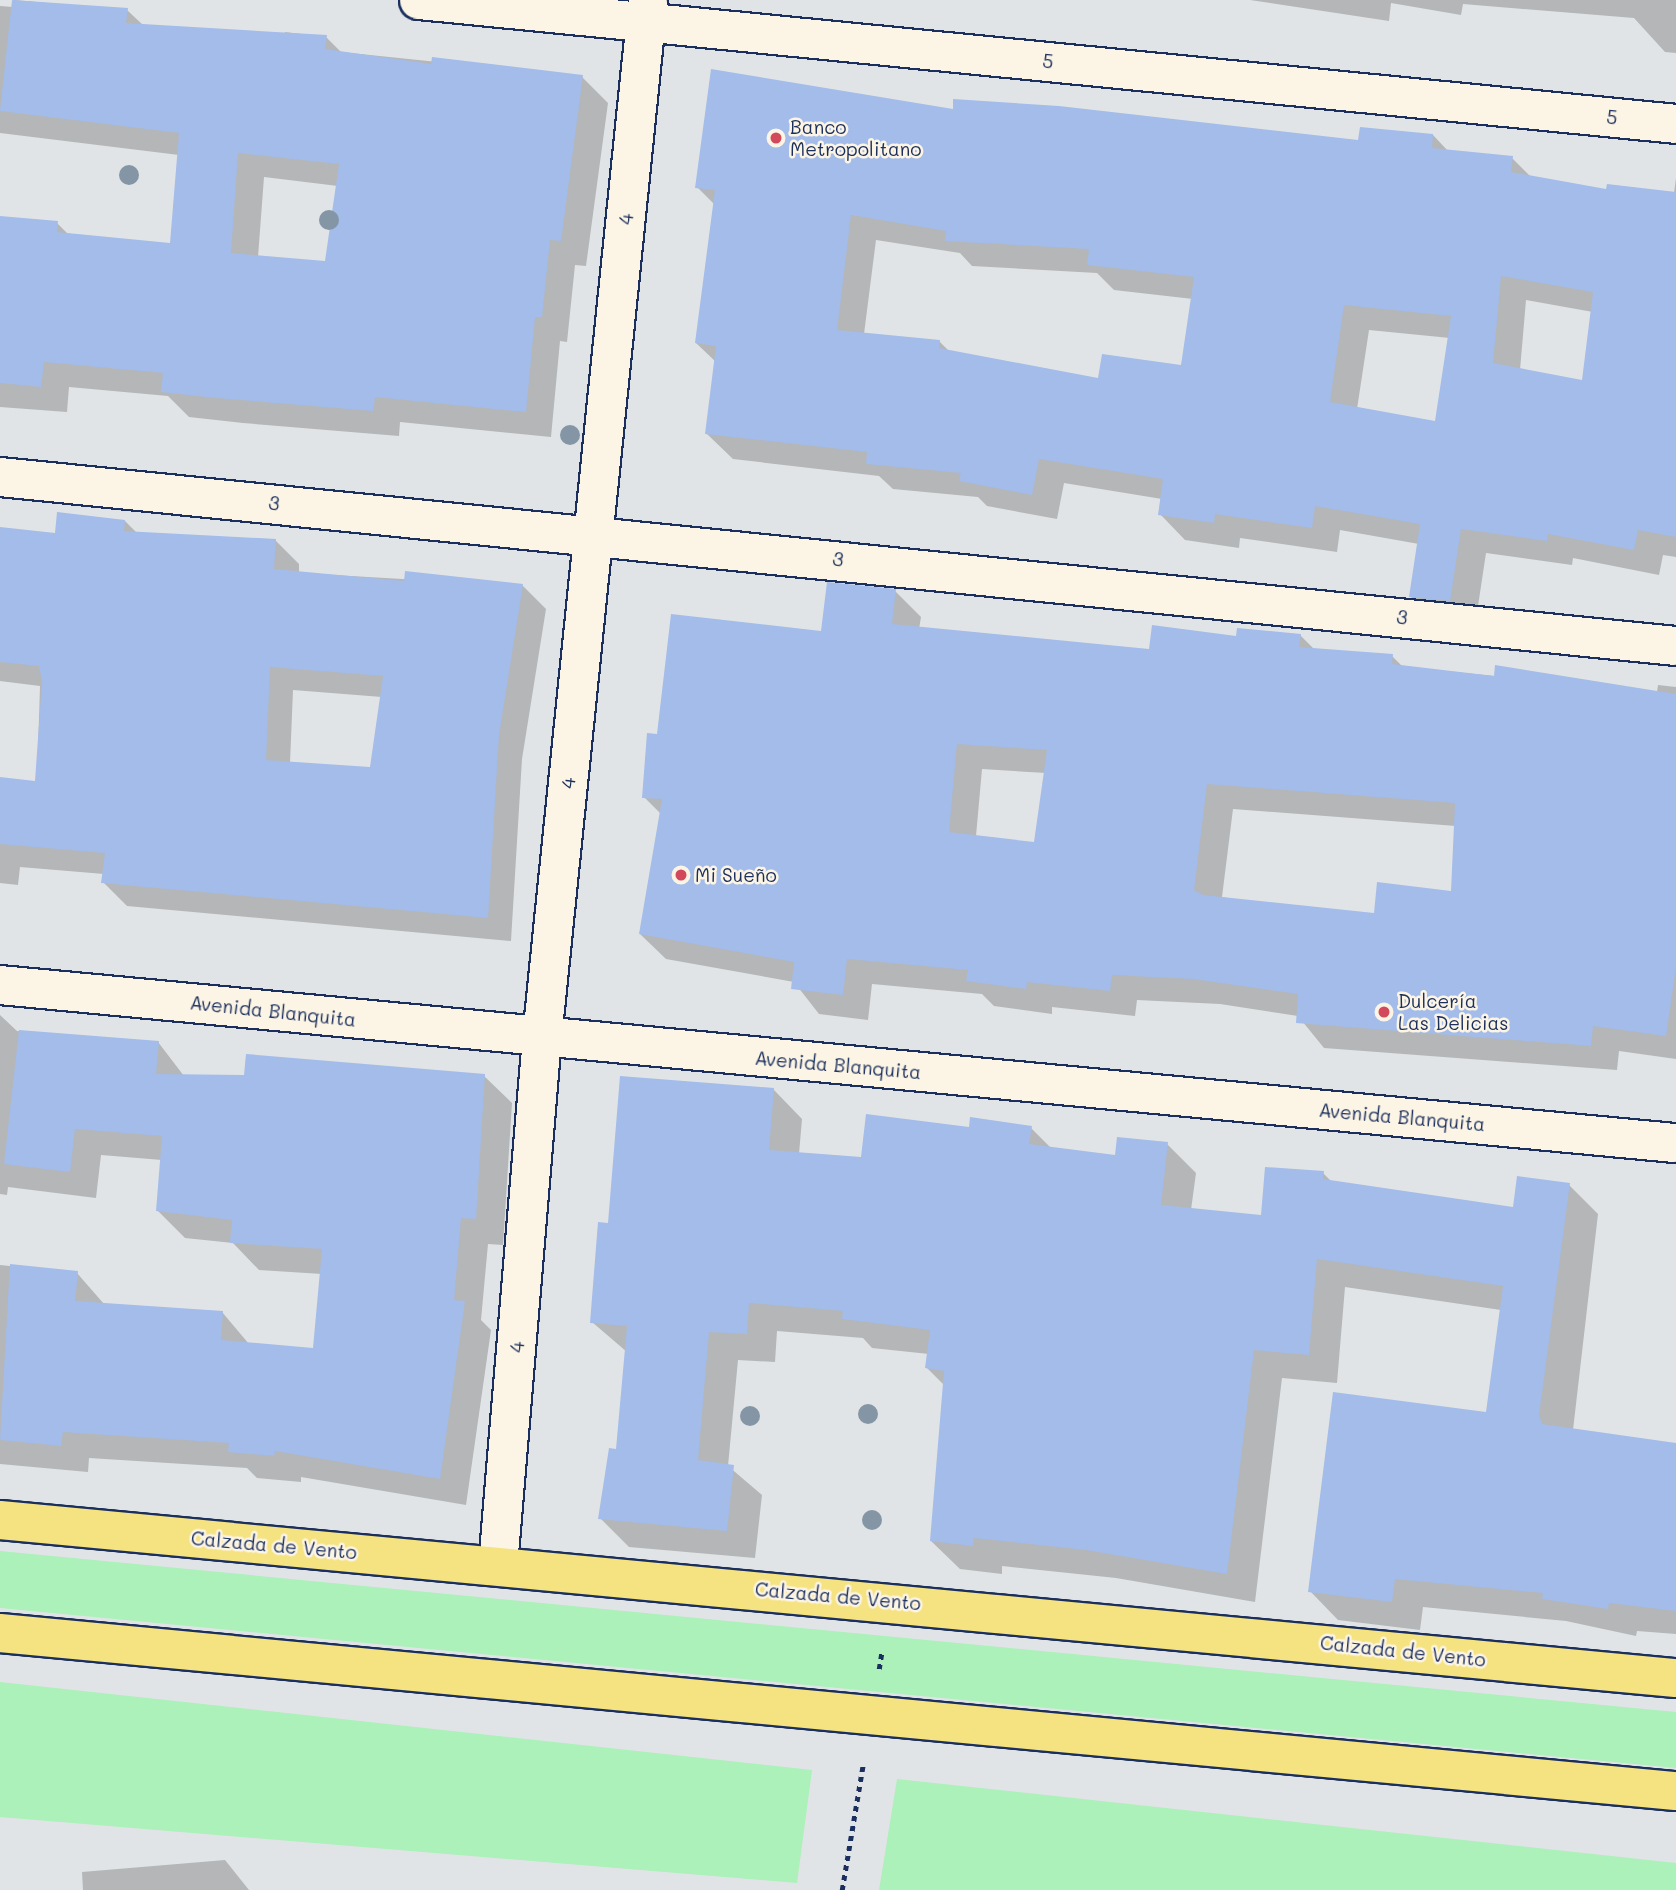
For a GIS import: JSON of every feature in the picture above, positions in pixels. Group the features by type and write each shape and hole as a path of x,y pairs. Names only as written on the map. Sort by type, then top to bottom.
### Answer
{"main road":[{"name":"Calzada de Vento","path":"0,1520 1676,1678"},
{"path":"0,1633 1676,1791"}],"street":[{"name":"5","path":"419,0 647,11 1676,124"},
{"name":"4","path":"498,1566 542,1038 647,11"},
{"name":"3","path":"0,477 594,533 1676,646"},
{"name":"Avenida Blanquita","path":"0,985 1676,1143"}],"green space":[{"path":"0,1551 1676,1712 1676,1768 0,1608"},
{"path":"0,1682 812,1770 797,1883 0,1817"},
{"path":"897,1779 1676,1863 1676,1890 879,1890"}],"building":[{"path":"12,0 128,8 126,23 327,35 325,49 431,64 432,57 583,75 561,241 550,240 542,317 535,317 526,412 375,397 373,411 216,398 161,392 163,373 44,362 41,387 0,383 0,216 58,221 57,232 170,243 179,133 0,111","holes":["238,153 339,164 325,261 231,253"]},
{"path":"711,69 953,109 953,99 1059,106 1358,140 1360,127 1433,134 1432,148 1513,156 1511,172 1606,189 1607,184 1676,192 1676,537 1638,530 1634,550 1548,534 1547,541 1461,529 1450,601 1409,597 1420,524 1315,506 1312,528 1215,514 1214,523 1158,515 1163,479 1039,459 1032,495 959,481 961,473 866,464 867,452 705,434 716,346 695,343 715,190 695,188","holes":["851,215 946,231 945,241 1089,249 1087,265 1194,277 1181,365 1102,354 1098,378 939,348 940,340 837,330","1501,276 1593,292 1582,380 1493,363","1344,305 1451,316 1435,421 1330,402"]},
{"path":"57,512 125,520 124,531 276,539 274,569 404,581 405,571 523,584 499,735 488,918 101,883 105,853 0,844 0,777 35,781 42,682 39,666 0,662 0,527 55,533","holes":["270,667 383,676 370,767 266,760"]},
{"path":"827,582 896,589 892,624 1149,649 1152,625 1236,636 1237,628 1301,634 1299,647 1393,654 1392,664 1494,676 1495,665 1676,694 1676,967 1666,1036 1593,1026 1591,1046 1296,1023 1298,994 1193,979 1112,975 1110,991 1027,982 1026,989 966,981 968,970 847,959 843,995 791,989 794,962 639,934 662,799 642,798 647,733 657,734 671,614 821,631","holes":["957,744 1047,750 1034,842 949,832","1207,784 1455,803 1451,891 1377,882 1374,913 1203,895 1194,890"]},
{"path":"19,1030 159,1041 156,1074 244,1075 246,1054 485,1074 476,1219 461,1218 454,1300 465,1301 440,1479 275,1451 274,1456 228,1452 229,1443 63,1432 61,1446 0,1440 10,1264 78,1271 75,1301 223,1311 221,1340 313,1348 322,1249 230,1243 232,1220 156,1211 162,1136 75,1129 70,1172 4,1164"},
{"path":"620,1076 774,1088 769,1150 861,1157 866,1114 969,1127 970,1117 1032,1126 1029,1144 1115,1155 1117,1137 1168,1142 1161,1205 1261,1215 1265,1167 1324,1171 1323,1179 1513,1207 1517,1176 1570,1183 1539,1415 1542,1424 1676,1443 1676,1611 1609,1603 1608,1609 1542,1599 1543,1593 1395,1579 1392,1602 1308,1592 1333,1392 1486,1412 1503,1286 1317,1259 1309,1355 1254,1350 1227,1574 1086,1550 974,1538 973,1546 930,1541 944,1371 925,1368 930,1330 842,1319 843,1311 749,1303 747,1334 709,1332 698,1460 734,1465 727,1531 598,1519 609,1448 616,1449 627,1326 590,1323 598,1222 608,1223"}],"place":[{"name":"Banco Metropolitano","path":"776,138"},
{"name":"Mi Sueño","path":"681,875"},
{"name":"Dulcería Las Delicias","path":"1384,1012"}]}
